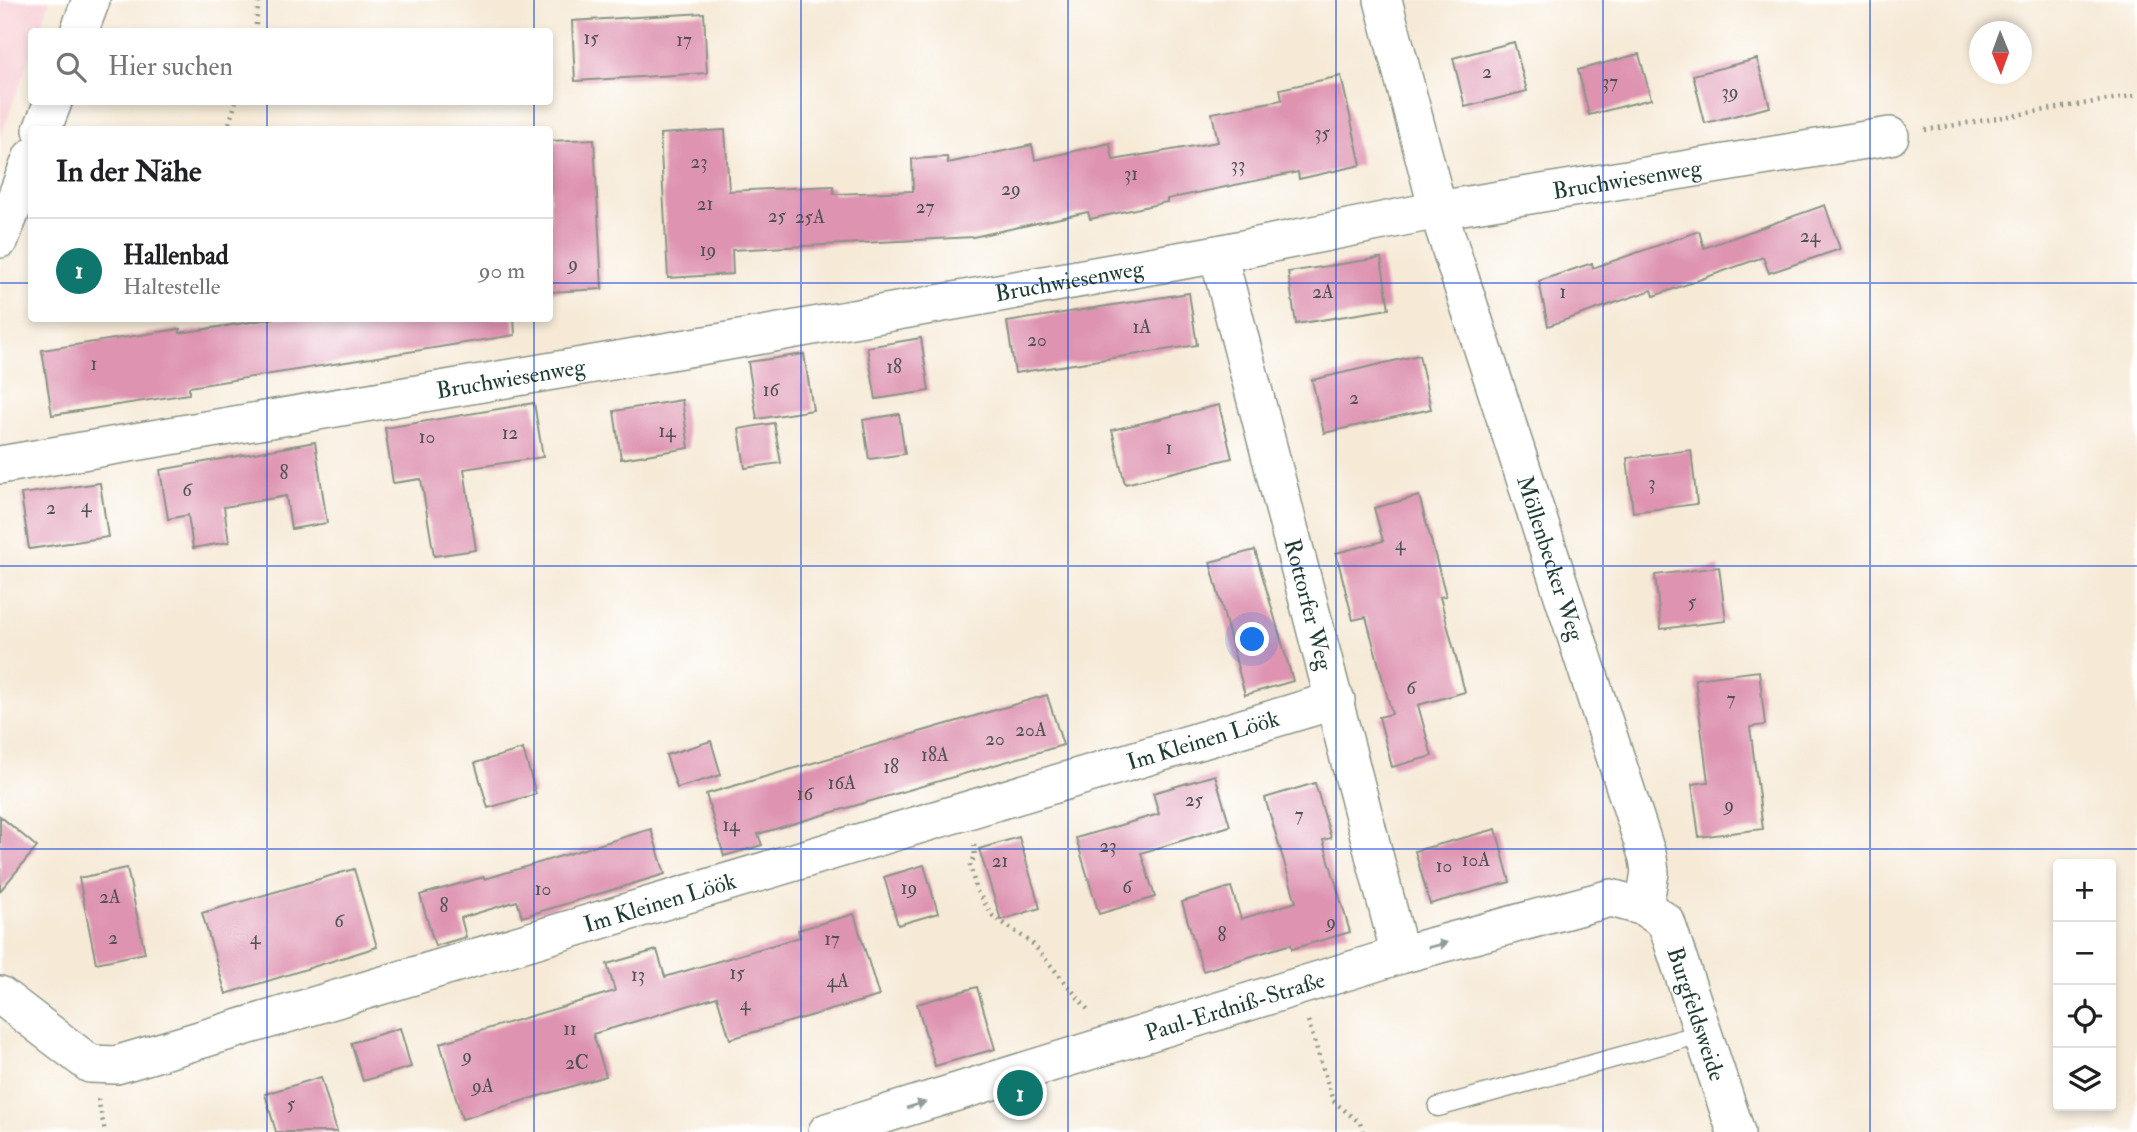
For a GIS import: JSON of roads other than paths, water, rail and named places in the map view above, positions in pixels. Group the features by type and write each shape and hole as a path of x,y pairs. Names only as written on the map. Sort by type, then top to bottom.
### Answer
{"street":[{"path":"80,28 91,0"},
{"name":"Möllenbecker Weg","path":"1383,0 1438,210 1648,858 1650,872 1644,907"},
{"path":"44,126 52,105"},
{"name":"Bruchwiesenweg","path":"0,465 1219,254 1438,210 1890,136"},
{"path":"2,231 28,167"},
{"name":"Rottorfer Weg","path":"1219,254 1400,955"},
{"name":"Im Kleinen Löök","path":"0,995 90,1064 116,1065 1336,700"},
{"name":"Paul-Erdniß-Straße","path":"827,1132 1400,955 1611,898 1644,907"},
{"name":"Burgfeldsweide","path":"1644,907 1666,922 1736,1132"}],"lane":[{"path":"1438,1107 1704,1033"}],"place":[{"name":"Hallenbad","path":"1020,1093"}]}
